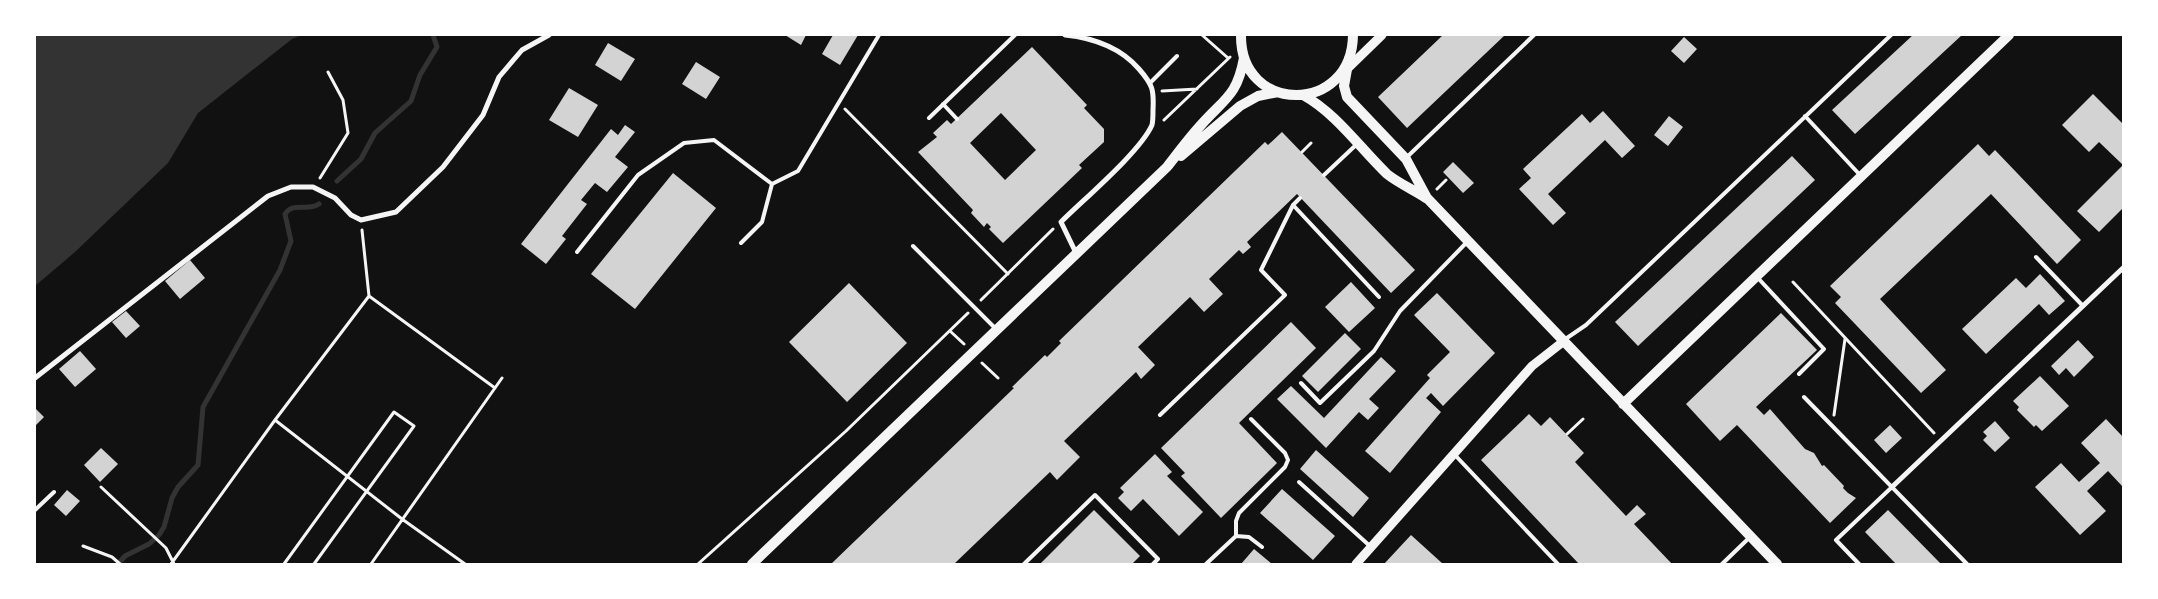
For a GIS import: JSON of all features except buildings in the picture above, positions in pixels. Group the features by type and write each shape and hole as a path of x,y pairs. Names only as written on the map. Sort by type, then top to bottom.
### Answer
{"main road":[{"path":"1167,167 1202,124 1231,96 1240,78 1244,58 1241,35"},
{"path":"1352,35 1350,58 1344,86 1347,97 1406,159 1427,198 1777,564"},
{"path":"1623,404 2009,35"},
{"path":"1244,58 1256,79 1278,92"},
{"path":"752,564 998,331 1167,167 1240,106 1258,96 1278,92 1303,95 1315,93 1336,80 1350,58"},
{"path":"1303,95 1320,105 1388,175 1427,198"}],"street":[{"path":"35,378 268,196 291,187 313,187 335,198 352,215 361,220 396,212 444,167 483,115 499,76 522,50 549,35"},
{"path":"1065,35 1090,38 1118,51 1137,67 1154,91 1152,124 1141,143 1061,222 1077,255"},
{"path":"1336,80 1382,35"},
{"path":"1892,487 2123,268"},
{"path":"1356,564 1532,366 1564,341"}],"lane":[{"path":"741,243 762,222 772,184 798,171 879,35"},
{"path":"929,118 1015,35"},
{"path":"1406,159 1534,35"},
{"path":"1564,341 1586,325 1891,35"},
{"path":"1150,83 1178,56"},
{"path":"943,104 957,119"},
{"path":"1805,116 1862,177"},
{"path":"577,252 638,175 684,143 714,140 772,184"},
{"path":"1324,175 1358,143"},
{"path":"1160,415 1285,295 1261,270 1293,205 1300,198"},
{"path":"1293,205 1379,298"},
{"path":"1301,384 1320,403 1374,352 1400,311 1468,241"},
{"path":"913,246 998,331"},
{"path":"2036,257 2083,306"},
{"path":"1756,277 1824,349 1799,374"},
{"path":"1804,397 1966,564"},
{"path":"1206,564 1236,536 1236,521 1239,513 1284,467 1288,460 1285,452 1251,419"},
{"path":"1454,454 1558,564"},
{"path":"1299,482 1371,547"},
{"path":"1859,564 1836,540 1892,487"},
{"path":"35,510 54,492"},
{"path":"1024,564 1095,495 1158,558 1153,564"},
{"path":"1236,536 1249,537 1262,547"},
{"path":"1722,564 1751,536"}],"path":[{"path":"1202,35 1228,58"},
{"path":"1152,124 1165,120 1232,54"},
{"path":"313,187 336,156 348,133 343,100 328,72"},
{"path":"1154,91 1197,88"},
{"path":"839,103 1008,274"},
{"path":"1302,152 1311,143"},
{"path":"172,564 275,420 369,296 361,220"},
{"path":"698,564 846,431 1061,222"},
{"path":"1793,282 1942,440"},
{"path":"369,296 495,388"},
{"path":"1832,426 1845,339"},
{"path":"371,564 502,378"},
{"path":"284,564 394,412 414,426 314,564"},
{"path":"1567,434 1583,419"},
{"path":"275,420 402,519 465,564"},
{"path":"101,486 166,548 172,564"},
{"path":"83,546 112,557 120,564"}],"shaded area":[{"path":"35,35 302,35 292,39 198,113 168,163 75,252 35,286"}],"waterway":[{"path":"337,181 361,159 375,133 411,101 420,75 437,47 433,35"},
{"path":"118,564 125,556 149,544 159,535 164,527 172,498 178,487 198,465 203,407 280,270 291,241 285,214 292,208 310,207 319,204"}]}
